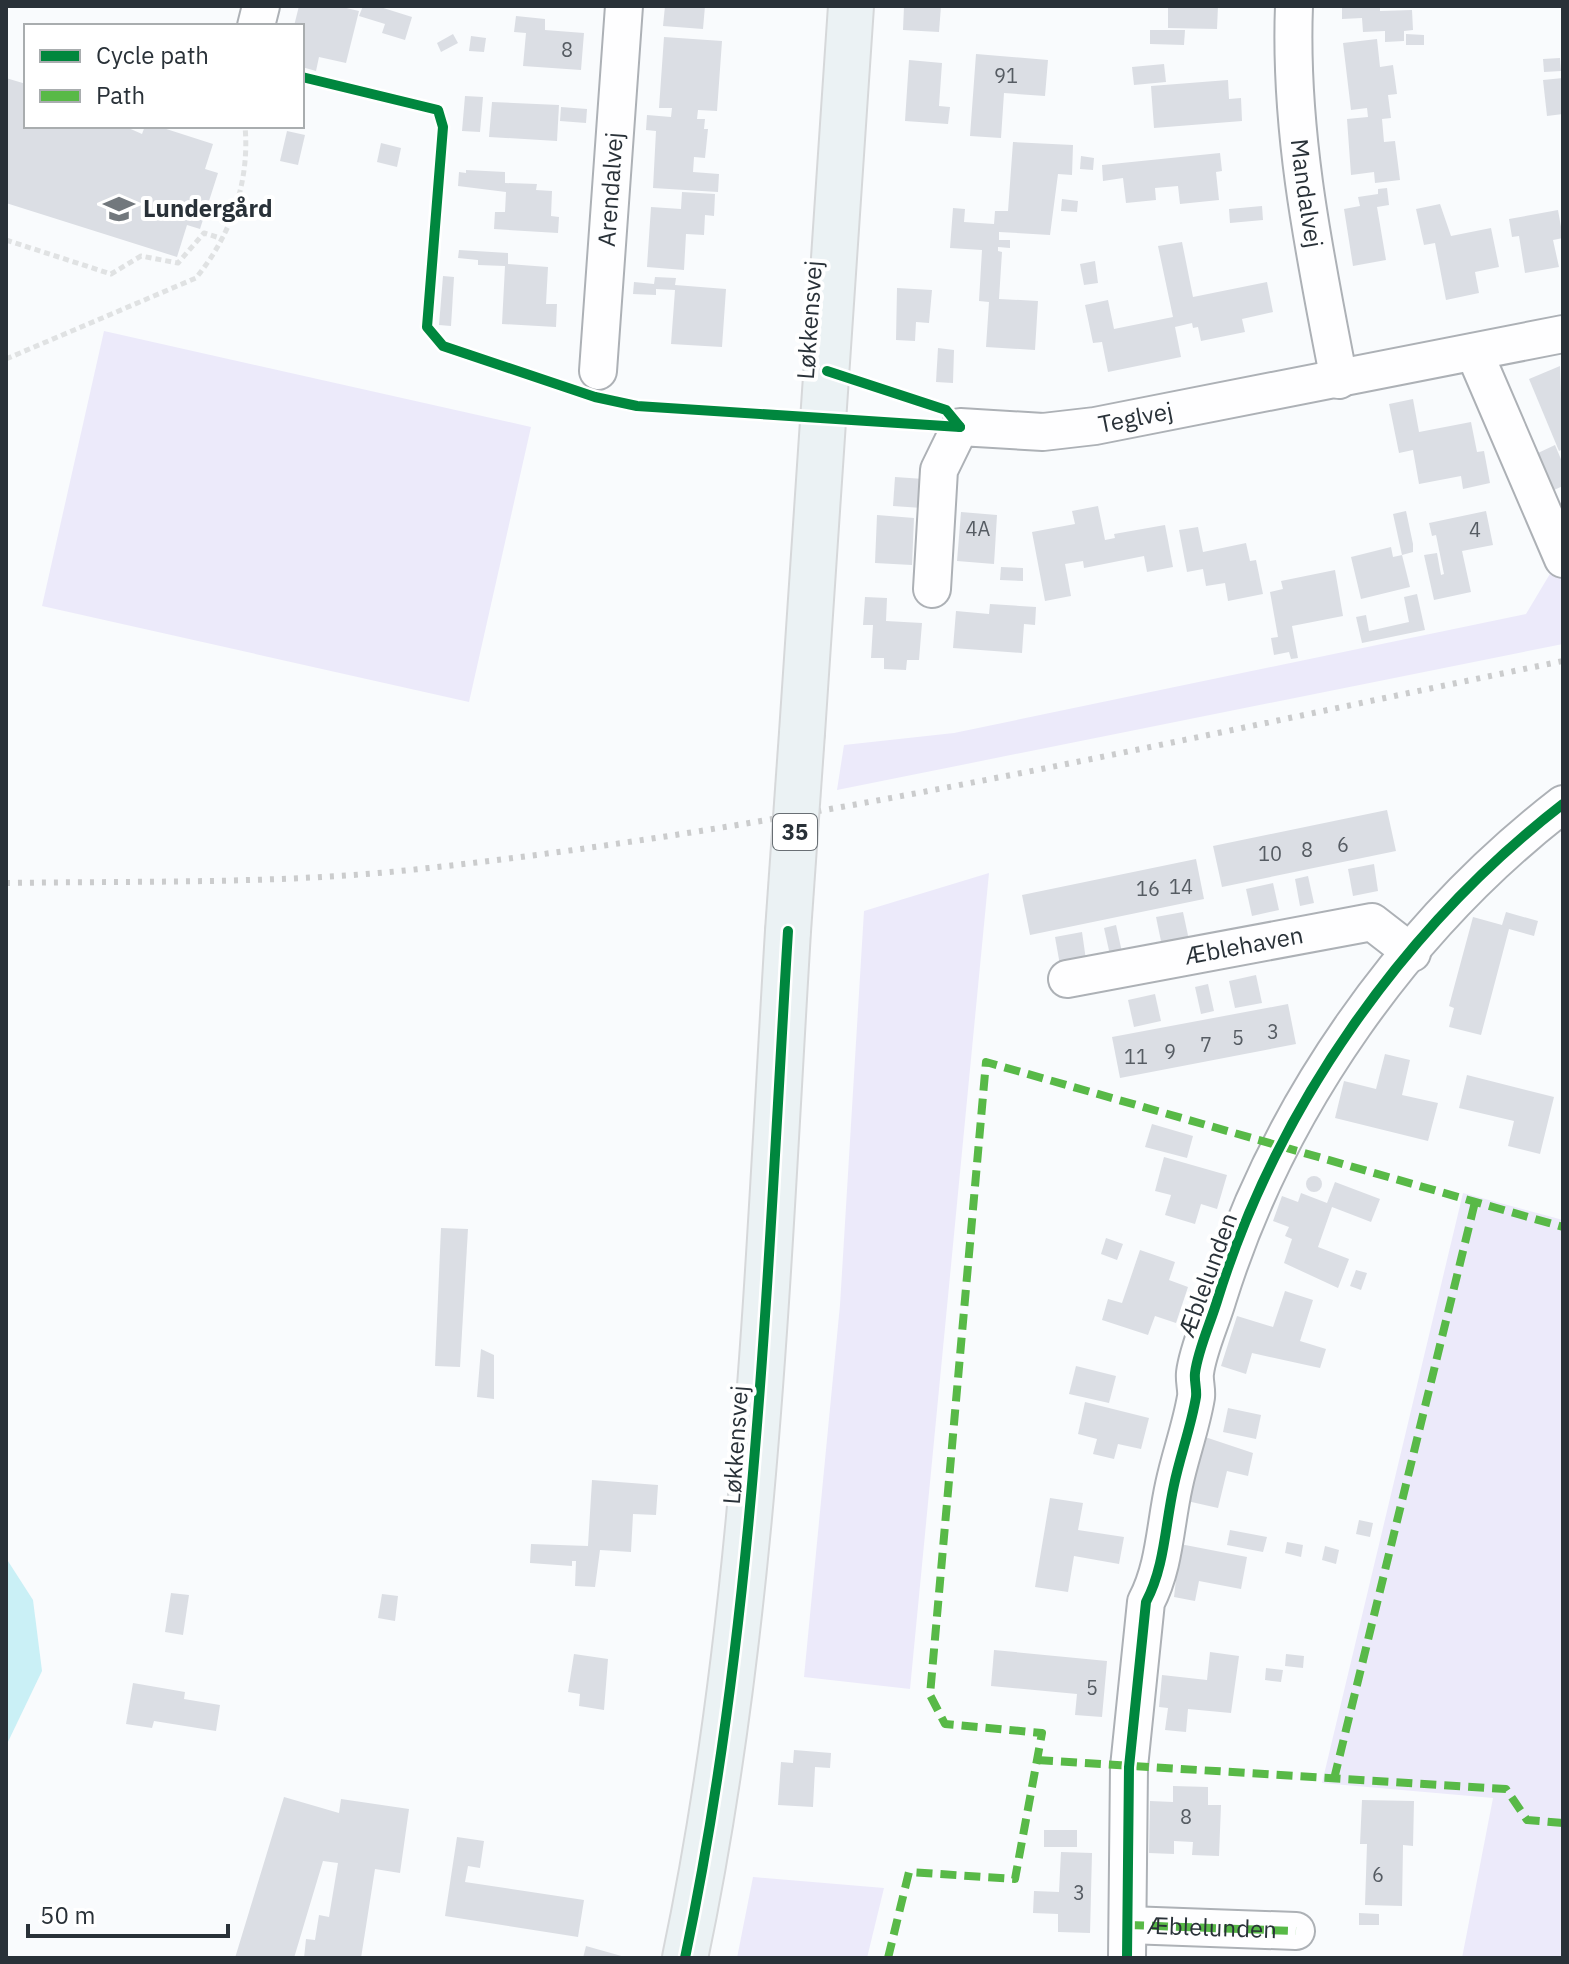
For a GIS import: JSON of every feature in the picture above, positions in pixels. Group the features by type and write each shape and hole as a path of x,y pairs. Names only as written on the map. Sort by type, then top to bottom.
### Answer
{"main road":[{"name":"Løkkensvej","path":"685,1958 723,1754 754,1494 788,931 851,6"}],"street":[{"name":"Arendalvej","path":"598,371 624,6"},
{"name":"Mandalvej","path":"1294,6 1296,121 1307,218 1339,380"},
{"name":"Teglvej","path":"932,589 939,470 960,427 1043,432 1095,426 1563,334"},
{"path":"1474,352 1563,559"},
{"name":"Æblelunden","path":"1296,1931 1128,1942 1129,1767 1146,1602 1158,1579 1173,1487 1197,1395 1194,1374 1228,1267 1280,1146 1325,1068 1412,953 1477,878 1512,844 1563,804"},
{"name":"Æblehaven","path":"1067,979 1372,922 1412,953"}],"path":[{"path":"6,359 196,278 232,221 244,171 245,128"},
{"path":"6,240 111,274 141,256 178,263 204,233 223,239"}],"shaded area":[{"path":"104,331 531,427 469,702 42,606"},
{"path":"1563,552 1563,644 837,790 844,745 954,733 1526,614"},
{"path":"989,873 910,1689 804,1677 840,1305 864,911"},
{"path":"1463,1193 1563,1220 1563,1958 1462,1958 1493,1798 1322,1783"},
{"path":"753,1877 884,1888 867,1958 737,1958"}],"water":[{"path":"6,1558 33,1600 42,1671 6,1746"}],"building":[{"path":"299,6 338,6 359,11 346,63 319,57 316,71 304,68 304,24 294,24"},
{"path":"363,6 377,6 412,17 405,40 382,33 385,24 359,16"},
{"path":"665,6 705,6 703,29 663,26"},
{"path":"904,6 941,6 939,32 903,30"},
{"path":"1168,6 1218,6 1217,29 1168,28"},
{"path":"1342,6 1380,6 1380,11 1412,10 1413,30 1404,31 1404,41 1385,42 1385,31 1363,32 1362,18 1342,19"},
{"path":"516,16 545,19 545,30 584,33 581,70 523,66 526,33 514,32"},
{"path":"1150,30 1185,30 1184,45 1150,44"},
{"path":"453,34 458,43 441,52 437,43"},
{"path":"1406,34 1424,35 1424,45 1406,45"},
{"path":"471,36 486,38 484,52 469,51"},
{"path":"664,37 722,41 717,111 698,110 697,119 705,119 704,129 708,129 705,158 694,157 693,172 719,174 718,192 653,188 656,131 646,130 647,115 671,117 672,108 659,108"},
{"path":"1377,39 1380,67 1393,65 1397,94 1388,95 1391,118 1382,119 1384,142 1395,141 1400,180 1375,183 1374,172 1351,175 1347,119 1368,117 1367,108 1351,110 1343,43"},
{"path":"976,54 1048,60 1045,96 1004,93 1001,138 970,136"},
{"path":"1560,58 1561,71 1544,72 1543,59"},
{"path":"909,60 942,63 939,106 950,107 948,124 905,121"},
{"path":"1164,64 1166,82 1134,85 1132,67"},
{"path":"6,78 24,83 24,128 128,128 142,134 144,128 163,128 213,144 205,169 218,173 200,229 187,225 177,257 6,203"},
{"path":"1563,78 1563,114 1547,116 1543,80"},
{"path":"1228,80 1229,99 1241,98 1242,121 1154,128 1151,86"},
{"path":"465,96 483,97 480,132 462,131"},
{"path":"492,102 559,105 557,141 489,137"},
{"path":"561,107 587,109 586,123 560,121"},
{"path":"287,131 305,135 298,165 280,161"},
{"path":"1013,142 1073,145 1072,175 1058,174 1050,235 999,232 999,240 1010,240 1010,248 998,247 998,251 1002,252 999,299 1038,301 1035,350 986,347 989,302 979,301 982,250 950,248 953,208 965,209 964,222 994,224 995,211 1008,211"},
{"path":"381,143 401,148 397,167 377,162"},
{"path":"1220,153 1222,171 1216,172 1219,200 1180,204 1178,186 1155,188 1156,200 1126,203 1123,178 1103,181 1102,165"},
{"path":"1081,156 1094,158 1093,170 1080,169"},
{"path":"466,170 505,172 505,183 537,184 536,190 552,191 551,216 559,217 558,233 494,229 495,212 505,212 506,192 458,186 459,172 466,173"},
{"path":"1387,188 1389,205 1377,207 1386,260 1353,266 1344,209 1360,206 1358,197 1378,194 1378,189"},
{"path":"682,192 715,194 714,216 705,215 704,235 686,234 684,270 647,267 651,207 681,209"},
{"path":"1062,199 1078,201 1077,212 1061,211"},
{"path":"1440,204 1451,236 1491,228 1499,267 1475,272 1479,293 1446,300 1435,243 1424,245 1416,209"},
{"path":"1262,206 1263,220 1230,223 1229,209"},
{"path":"1558,210 1563,238 1553,240 1559,267 1525,273 1519,236 1512,237 1509,219"},
{"path":"1182,242 1193,297 1267,282 1273,312 1242,319 1245,332 1201,341 1198,327 1193,328 1192,323 1175,327 1181,357 1108,372 1102,342 1093,343 1085,305 1108,300 1114,329 1173,317 1158,246"},
{"path":"459,250 508,253 508,264 548,267 546,304 557,304 556,327 502,324 505,266 478,265 478,260 458,258"},
{"path":"1095,261 1098,283 1084,285 1080,264"},
{"path":"443,276 454,277 451,326 439,325"},
{"path":"655,277 676,278 675,285 726,289 722,347 671,344 675,290 656,289 656,295 633,294 634,282 654,284"},
{"path":"897,288 932,290 929,323 916,322 915,341 896,340"},
{"path":"938,348 954,350 953,383 936,382"},
{"path":"1560,366 1563,449 1559,451 1529,379"},
{"path":"1413,399 1419,432 1471,422 1477,452 1484,451 1490,483 1463,489 1461,476 1419,484 1413,450 1399,453 1389,404"},
{"path":"1555,445 1563,464 1563,486 1554,490 1538,453"},
{"path":"895,477 924,479 922,508 893,506"},
{"path":"1098,506 1105,540 1115,538 1114,534 1165,525 1173,567 1147,572 1144,556 1084,568 1083,561 1065,564 1071,596 1045,601 1032,532 1075,524 1072,511"},
{"path":"1406,511 1413,552 1402,555 1393,514"},
{"path":"1486,511 1493,545 1462,551 1471,592 1434,600 1424,555 1437,553 1441,575 1444,574 1436,535 1432,536 1429,523"},
{"path":"961,512 997,515 994,564 957,561"},
{"path":"877,515 914,518 912,565 875,563"},
{"path":"1198,527 1203,552 1246,543 1250,561 1256,560 1263,594 1228,601 1225,583 1206,586 1203,569 1187,572 1179,530"},
{"path":"1391,547 1393,557 1402,555 1410,587 1361,599 1351,557"},
{"path":"1001,567 1023,568 1023,581 1000,580"},
{"path":"1335,570 1343,616 1292,626 1298,658 1291,659 1289,652 1274,655 1271,638 1278,637 1270,592 1283,589 1281,581"},
{"path":"1417,594 1425,630 1362,643 1356,617 1366,615 1369,631 1409,622 1404,597"},
{"path":"865,597 887,598 886,621 922,623 919,660 907,660 906,670 884,669 884,658 871,658 873,625 863,625"},
{"path":"990,604 1036,607 1035,625 1024,624 1022,653 953,648 956,611 989,614"},
{"path":"1387,810 1396,851 1222,887 1213,846"},
{"path":"1196,859 1204,899 1030,935 1022,895"},
{"path":"1374,864 1378,891 1353,896 1348,869"},
{"path":"1308,876 1314,903 1300,906 1295,879"},
{"path":"1273,883 1279,910 1252,916 1246,889"},
{"path":"1183,912 1189,940 1162,946 1156,917"},
{"path":"1506,912 1538,921 1534,936 1509,929 1481,1035 1449,1027 1454,1008 1449,1006 1473,917 1502,925"},
{"path":"1116,925 1122,952 1110,955 1104,928"},
{"path":"1082,932 1086,960 1060,965 1055,937"},
{"path":"1256,975 1262,1003 1235,1008 1229,981"},
{"path":"1208,984 1214,1011 1201,1014 1195,987"},
{"path":"1155,994 1161,1021 1134,1027 1128,1000"},
{"path":"1288,1004 1296,1044 1120,1078 1112,1037"},
{"path":"1385,1054 1410,1060 1402,1095 1438,1103 1428,1141 1335,1118 1344,1081 1376,1089"},
{"path":"1467,1075 1554,1097 1540,1154 1508,1146 1514,1121 1459,1108"},
{"path":"1152,1124 1193,1136 1187,1158 1145,1147"},
{"path":"1164,1157 1227,1175 1217,1209 1201,1204 1195,1224 1165,1215 1171,1195 1155,1191"},
{"path":"1311,1176 1317,1176 1322,1184 1320,1190 1311,1192 1306,1187 1306,1181"},
{"path":"1335,1182 1380,1199 1371,1222 1332,1207 1318,1247 1349,1259 1338,1288 1284,1263 1292,1239 1285,1236 1289,1227 1273,1221 1282,1196 1298,1202 1301,1193 1327,1203"},
{"path":"441,1228 468,1229 460,1367 435,1366"},
{"path":"1106,1238 1123,1244 1117,1260 1101,1254"},
{"path":"1140,1250 1175,1262 1169,1280 1188,1287 1176,1323 1155,1316 1148,1335 1102,1320 1108,1299 1122,1303"},
{"path":"1356,1270 1367,1273 1361,1290 1350,1286"},
{"path":"1285,1291 1313,1300 1300,1341 1326,1349 1320,1368 1252,1353 1246,1374 1221,1366 1237,1316 1273,1327"},
{"path":"481,1349 494,1355 494,1399 477,1397"},
{"path":"1076,1366 1116,1376 1109,1403 1069,1394"},
{"path":"1085,1402 1149,1418 1141,1449 1118,1444 1114,1459 1093,1454 1097,1439 1078,1434"},
{"path":"1228,1408 1261,1415 1256,1439 1223,1432"},
{"path":"1202,1436 1253,1453 1248,1476 1227,1471 1218,1508 1187,1501"},
{"path":"592,1480 658,1485 656,1515 633,1514 631,1552 600,1550 595,1587 575,1586 576,1561 572,1561 572,1566 530,1563 531,1544 588,1546"},
{"path":"1050,1498 1083,1503 1078,1530 1124,1537 1119,1564 1074,1556 1068,1592 1035,1587"},
{"path":"1359,1520 1373,1523 1370,1537 1356,1534"},
{"path":"1230,1530 1267,1537 1263,1552 1227,1545"},
{"path":"1287,1542 1303,1545 1301,1557 1285,1553"},
{"path":"1180,1544 1247,1557 1241,1589 1199,1581 1195,1601 1174,1597"},
{"path":"1325,1546 1339,1550 1336,1564 1322,1560"},
{"path":"171,1593 189,1595 183,1635 165,1632"},
{"path":"382,1594 398,1596 395,1621 378,1618"},
{"path":"994,1650 1107,1661 1102,1717 1075,1715 1077,1694 991,1686"},
{"path":"1210,1652 1239,1656 1231,1713 1188,1709 1186,1732 1165,1730 1168,1708 1159,1707 1162,1675 1207,1680"},
{"path":"574,1654 608,1659 604,1710 579,1706 580,1694 568,1692"},
{"path":"1286,1654 1304,1656 1303,1668 1285,1666"},
{"path":"1266,1668 1283,1670 1281,1682 1265,1680"},
{"path":"133,1683 185,1692 184,1699 220,1705 216,1731 154,1721 152,1728 126,1724"},
{"path":"794,1750 831,1753 830,1768 815,1767 813,1807 778,1805 781,1762 793,1763"},
{"path":"1173,1786 1208,1787 1208,1805 1221,1805 1219,1856 1192,1855 1193,1842 1174,1841 1174,1854 1149,1853 1150,1801 1173,1802"},
{"path":"284,1797 339,1813 341,1799 409,1809 400,1873 375,1869 361,1958 304,1958 306,1939 315,1940 319,1915 329,1917 338,1863 323,1861 294,1958 235,1958"},
{"path":"1362,1800 1414,1801 1413,1846 1403,1845 1402,1906 1365,1905 1367,1844 1360,1844"},
{"path":"1044,1830 1077,1830 1077,1847 1044,1847"},
{"path":"457,1837 484,1841 480,1868 468,1866 465,1882 584,1900 578,1937 445,1916"},
{"path":"1061,1852 1092,1853 1090,1933 1058,1932 1058,1914 1033,1913 1034,1891 1059,1892"},
{"path":"1359,1913 1379,1914 1379,1925 1359,1925"},
{"path":"586,1946 625,1957 625,1958 583,1958"}],"railway":[{"path":"6,883 309,878 410,870 555,852 700,831 989,779 1563,661"}],"marked path":[{"path":"888,1958 909,1872 1015,1879 1042,1733 945,1724 930,1695 986,1062 1563,1227"},
{"path":"1334,1779 1475,1202"},
{"path":"1037,1760 1506,1789 1527,1820 1563,1823"},
{"path":"1128,1925 1296,1931"}],"cycle path":[{"path":"304,77 438,110 443,127 427,327 443,346 595,397 637,406 960,427"},
{"path":"827,371 946,410 960,427"},
{"path":"1127,1958 1129,1767 1146,1602 1161,1560 1174,1485 1194,1408 1199,1355 1244,1227 1275,1157 1353,1025 1450,906 1505,853 1563,804"},
{"path":"685,1958 709,1831 743,1575 765,1318 788,931"}],"place":[{"name":"Lundergård","path":"119,209"}]}
